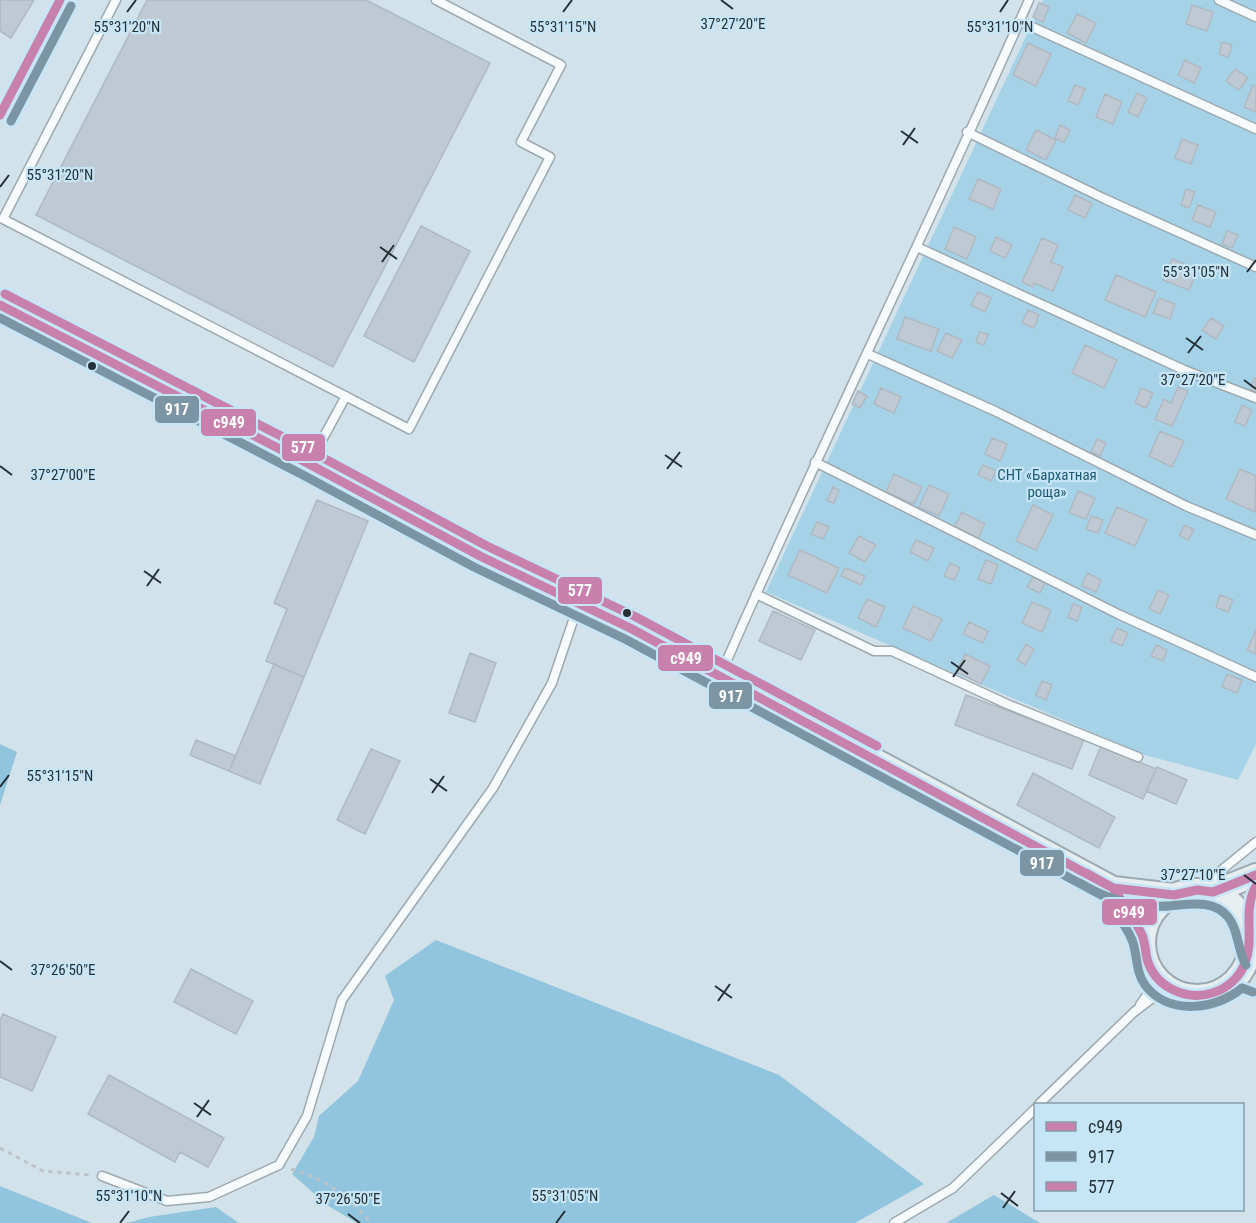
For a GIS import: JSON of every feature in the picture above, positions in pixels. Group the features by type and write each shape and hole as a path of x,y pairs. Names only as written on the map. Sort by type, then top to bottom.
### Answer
{"main road":[{"path":"0,305 309,464 480,556 579,603 720,676 1113,888 1174,895 1205,891 1256,875"},
{"path":"1174,895 1159,905 1149,920 1144,937 1144,952 1162,984 1182,994 1197,996 1220,990 1247,978 1253,954 1246,922 1247,907 1256,886"},
{"path":"1113,888 1144,937"},
{"path":"1205,891 1229,900 1246,922"}],"lane":[{"path":"0,115 60,0"},
{"path":"116,0 3,219 409,429 550,157 521,142 561,65 436,0"},
{"path":"720,676 815,462 918,247 967,132 1029,0"},
{"path":"1219,0 1256,17"},
{"path":"1019,21 1256,129"},
{"path":"967,132 1105,199 1256,267"},
{"path":"918,247 1184,370 1256,398"},
{"path":"868,354 997,412 1186,506 1256,535"},
{"path":"309,464 346,396"},
{"path":"815,462 1120,615 1256,677"},
{"path":"756,594 874,651 892,651 1007,704 1138,757"},
{"path":"102,1176 167,1201 209,1197 279,1165 307,1116 342,1000 493,788 552,683 579,603"},
{"path":"1205,891 1256,842"},
{"path":"1040,1103 1162,984"},
{"path":"894,1223 953,1188 1034,1109"}],"path":[{"path":"0,1148 43,1171 102,1176"},
{"path":"279,1165 326,1182 345,1194 372,1223"}],"green space":[{"name":"СНТ «Бархатная роща»","path":"1043,0 1256,0 1256,744 1238,780 1145,755 766,592"}],"shaded area":[{"path":"0,744 17,752 0,805"},
{"path":"436,940 779,1075 924,1184 855,1223 357,1223 327,1205 292,1174 314,1137 319,1116 358,1081 394,1000 385,976"},
{"path":"0,1186 92,1223 0,1223"},
{"path":"994,1195 1040,1223 946,1223"},
{"path":"216,1207 239,1223 127,1223 149,1217"}],"building":[{"path":"0,0 34,0 11,38 0,31"},
{"path":"147,0 366,0 490,63 333,367 36,215"},
{"path":"1039,3 1049,7 1043,22 1033,17"},
{"path":"1192,5 1213,12 1207,31 1186,24"},
{"path":"1077,14 1096,23 1086,43 1067,33"},
{"path":"1222,42 1232,45 1228,57 1219,54"},
{"path":"1028,43 1051,54 1036,86 1013,75"},
{"path":"1185,60 1201,68 1194,83 1178,75"},
{"path":"1235,69 1248,78 1239,90 1226,81"},
{"path":"1075,85 1085,89 1078,105 1068,101"},
{"path":"1253,85 1256,87 1256,112 1244,107"},
{"path":"1137,93 1147,98 1138,117 1128,112"},
{"path":"1105,94 1122,102 1113,124 1096,117"},
{"path":"1060,125 1070,130 1064,142 1055,138"},
{"path":"1036,130 1056,140 1046,160 1026,150"},
{"path":"1182,139 1198,145 1191,164 1175,158"},
{"path":"978,179 1001,189 993,209 969,199"},
{"path":"1186,189 1195,192 1189,208 1181,205"},
{"path":"1075,195 1092,203 1085,218 1068,210"},
{"path":"1198,205 1216,212 1210,227 1192,220"},
{"path":"421,226 470,251 414,362 364,336"},
{"path":"954,227 976,237 967,259 945,249"},
{"path":"1227,231 1238,235 1232,248 1222,244"},
{"path":"996,237 1012,245 1005,258 990,251"},
{"path":"1042,238 1058,245 1051,262 1063,267 1053,291 1034,283 1033,287 1022,282"},
{"path":"1172,259 1198,269 1189,290 1163,280"},
{"path":"1116,275 1156,292 1145,317 1105,300"},
{"path":"978,292 991,298 985,312 971,305"},
{"path":"1159,298 1175,304 1170,319 1153,313"},
{"path":"1028,310 1039,315 1034,328 1022,323"},
{"path":"905,317 939,329 931,351 897,339"},
{"path":"1211,318 1224,326 1216,339 1202,330"},
{"path":"979,332 988,334 984,345 976,342"},
{"path":"946,333 962,340 952,358 937,351"},
{"path":"1085,345 1117,360 1104,388 1072,373"},
{"path":"1254,378 1256,379 1256,392 1250,390"},
{"path":"1178,387 1188,391 1172,426 1155,419 1164,399 1171,403"},
{"path":"881,388 901,397 894,413 874,404"},
{"path":"1141,388 1153,393 1146,408 1135,403"},
{"path":"858,391 867,396 860,408 852,404"},
{"path":"1242,405 1252,410 1245,426 1235,422"},
{"path":"1160,431 1184,441 1172,467 1149,456"},
{"path":"992,438 1007,444 1000,461 985,454"},
{"path":"1097,439 1106,443 1100,456 1091,452"},
{"path":"983,465 996,471 991,481 978,475"},
{"path":"1240,469 1256,476 1255,512 1226,499"},
{"path":"894,474 922,487 914,504 886,492"},
{"path":"929,485 949,494 939,516 919,507"},
{"path":"833,487 839,490 834,503 827,501"},
{"path":"1078,491 1095,498 1086,519 1069,513"},
{"path":"317,500 368,521 304,677 266,661 287,609 274,603"},
{"path":"1033,505 1053,515 1036,550 1016,541"},
{"path":"1117,507 1147,520 1135,546 1105,533"},
{"path":"962,512 985,524 978,538 955,526"},
{"path":"1091,516 1103,520 1098,533 1086,529"},
{"path":"817,522 829,527 823,539 811,534"},
{"path":"1185,525 1194,530 1188,540 1179,535"},
{"path":"859,536 876,545 865,562 849,553"},
{"path":"916,540 934,548 928,561 910,552"},
{"path":"800,550 839,568 827,593 788,575"},
{"path":"986,560 998,565 991,584 978,579"},
{"path":"950,563 960,568 954,580 944,576"},
{"path":"845,568 865,576 861,585 841,576"},
{"path":"1087,573 1101,580 1096,592 1082,586"},
{"path":"1033,577 1045,583 1040,593 1027,587"},
{"path":"1158,590 1169,595 1160,614 1149,609"},
{"path":"1220,595 1233,600 1228,612 1216,607"},
{"path":"867,599 885,607 876,627 858,618"},
{"path":"1032,602 1051,610 1042,632 1022,623"},
{"path":"1073,604 1082,607 1077,621 1068,617"},
{"path":"913,606 942,619 931,641 903,628"},
{"path":"773,611 815,630 801,660 759,641"},
{"path":"969,622 988,631 983,643 963,634"},
{"path":"1117,628 1128,633 1122,646 1111,641"},
{"path":"1256,630 1256,654 1247,650"},
{"path":"1026,644 1034,649 1025,665 1017,660"},
{"path":"1156,645 1167,650 1163,661 1151,656"},
{"path":"470,653 496,663 475,722 449,713"},
{"path":"965,654 990,666 981,684 956,672"},
{"path":"274,664 304,677 260,784 229,771"},
{"path":"1227,674 1242,680 1237,693 1222,687"},
{"path":"1042,681 1052,685 1046,700 1036,695"},
{"path":"966,695 1084,739 1072,769 955,725"},
{"path":"196,740 236,756 229,771 190,755"},
{"path":"1101,746 1156,769 1143,799 1089,775"},
{"path":"371,749 400,761 365,834 337,820"},
{"path":"1157,767 1187,780 1176,804 1146,791"},
{"path":"1033,773 1115,817 1099,848 1017,805"},
{"path":"191,969 253,1001 236,1034 174,1002"},
{"path":"3,1014 56,1037 32,1091 0,1077 0,1020"},
{"path":"109,1075 224,1138 208,1167 180,1152 175,1162 88,1114"}],"transit line":[{"name":"с949","path":"0,115 60,0"},
{"name":"917","path":"11,121 71,6"},
{"name":"577","path":"5,294 314,453 485,545 636,617 877,746"},
{"name":"с949","path":"0,305 309,464 480,556 630,628 1113,888 1142,935 1152,971 1158,979 1174,990 1183,994 1202,995 1223,989 1236,978 1243,968 1248,953 1250,905 1256,886"},
{"name":"917","path":"0,318 303,475 474,567 625,639 1105,897 1132,940 1142,980 1155,995 1166,1002 1192,1006 1206,1005 1219,1001 1242,988 1253,992"},
{"name":"с949","path":"1086,873 1113,888 1174,895 1197,890 1213,892 1256,875"},
{"name":"917","path":"1080,883 1105,896 1131,903 1150,906 1202,904 1220,910 1232,922 1246,965"}]}
